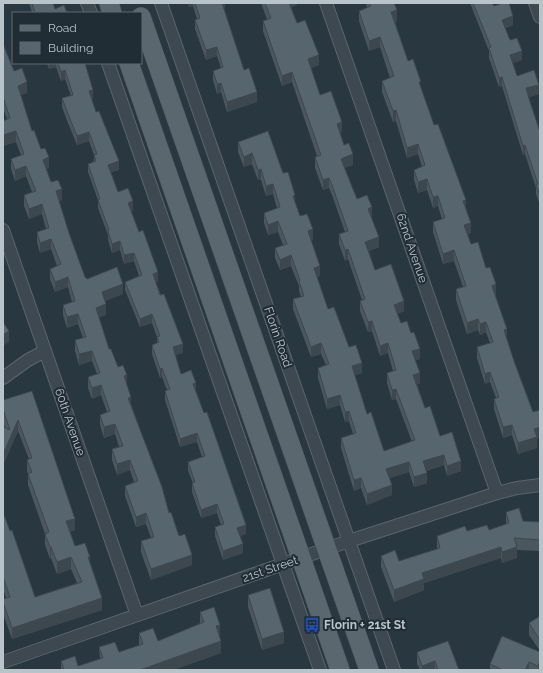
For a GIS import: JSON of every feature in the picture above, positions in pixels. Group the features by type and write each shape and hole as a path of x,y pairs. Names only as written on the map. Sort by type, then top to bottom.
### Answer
{"main road":[{"name":"Florin Road","path":"142,20 370,670"},
{"path":"130,64 340,670"}],"street":[{"name":"Florin Road","path":"161,3 394,670"},
{"name":"62nd Avenue","path":"326,3 497,493"},
{"path":"535,3 540,17"},
{"path":"108,64 320,670"},
{"name":"60th Avenue","path":"3,230 137,615"},
{"path":"3,378 22,364 45,351"},
{"name":"21st Street","path":"3,662 327,550 349,541 497,493 517,488 540,485"}],"building":[{"path":"32,3 53,3 55,9 64,5 67,12 35,12"},
{"path":"195,3 222,3 244,70 249,68 257,92 227,102 221,83 217,84 213,71 223,67 217,47 206,50 195,20 200,18"},
{"path":"265,3 289,3 297,23 305,20 319,55 308,59 320,95 331,91 342,122 337,124 344,145 349,143 353,154 341,159 357,199 367,195 372,207 368,209 379,237 365,242 375,270 391,264 404,301 394,305 401,323 407,321 411,333 414,332 420,349 412,351 420,373 413,375 425,408 430,406 440,436 452,432 461,461 447,466 444,455 423,461 427,473 414,477 409,462 386,469 392,485 367,494 361,478 354,480 341,438 356,433 349,411 345,412 340,395 327,399 318,368 329,364 321,343 311,347 293,299 304,296 299,281 300,280 291,255 280,260 275,248 287,244 278,221 268,225 264,213 280,207 273,184 266,186 261,169 258,170 252,153 244,157 238,142 268,131 283,173 288,172 295,195 293,196 300,216 307,214 313,229 308,231 320,266 314,268 328,309 334,307 349,347 356,345 362,363 352,366 367,414 371,412 384,451 415,440 396,389 392,390 387,373 396,370 388,343 380,346 372,321 368,322 360,301 365,299 348,249 345,250 339,234 348,231 329,178 323,180 315,157 321,155 292,72 282,76 263,21 271,18"},
{"path":"369,3 394,3 397,10 391,12 408,61 413,59 421,82 419,82 434,125 438,124 466,200 463,201 471,223 464,225 471,244 478,242 486,268 490,267 496,284 492,286 507,329 504,330 514,361 533,412 540,410 540,427 534,429 537,437 518,443 512,425 503,427 494,399 499,397 490,372 485,374 477,347 493,342 486,322 480,324 478,319 467,323 456,289 466,286 454,250 443,254 433,222 445,218 438,196 433,197 427,179 418,182 414,170 425,165 418,144 407,148 396,110 393,111 382,81 394,76 380,37 369,41 359,11 371,6"},
{"path":"473,3 492,3 494,6 509,3 513,16 502,20 510,40 517,38 522,51 510,55 517,76 534,70 539,85 526,88 540,132 540,195 536,185 538,184 525,145 523,146 502,77 499,78 489,48 491,47"},
{"path":"3,44 14,71 22,68 27,82 18,86 32,131 34,130 41,149 45,148 49,157 43,160 51,182 58,180 62,189 56,191 85,277 87,279 117,267 123,284 102,292 106,304 96,308 109,349 111,349 118,367 123,365 127,375 124,376 131,397 128,398 162,487 169,513 171,512 179,536 185,534 192,555 151,569 141,541 154,537 146,513 136,517 125,486 138,481 130,460 117,464 112,449 123,446 115,424 104,427 100,415 110,411 101,385 92,388 88,377 100,373 92,351 79,354 75,340 86,337 78,314 67,317 63,305 75,301 68,277 55,282 50,269 61,264 51,239 40,243 37,232 49,228 42,204 29,209 24,195 36,191 26,166 15,170 11,159 24,154 16,131 3,135 3,121 10,118 3,97"},
{"path":"58,64 85,64 93,90 89,91 96,112 99,111 119,161 108,165 118,192 128,188 133,201 128,203 139,232 143,230 158,272 153,274 160,295 164,294 183,344 173,347 181,374 191,370 196,383 193,384 204,413 207,412 246,525 237,528 243,544 223,551 215,527 224,524 217,504 201,510 192,483 195,482 188,462 205,456 197,433 180,439 165,391 170,389 162,368 160,369 152,345 159,342 157,337 160,336 152,314 140,319 125,282 142,275 134,253 124,255 120,241 112,244 109,230 98,200 100,199 88,164 96,161 94,155 97,154 89,132 77,136 62,98 73,95 65,70 61,72"},
{"path":"3,322 9,331 3,335"},
{"path":"32,391 75,519 66,521 75,546 85,543 90,557 88,557 102,598 12,628 3,602 3,599 10,597 3,577 3,512 10,531 12,530 35,597 82,582 71,557 57,562 50,547 45,534 49,532 28,474 32,472 27,460 32,458 18,420 3,454 3,427 10,430 3,409 3,400"},
{"path":"519,508 523,521 540,522 540,540 514,538 517,547 502,552 501,547 422,573 424,579 394,590 381,556 395,550 399,561 440,548 437,536 465,526 467,531 487,525 489,530 509,523 506,512"},
{"path":"270,588 284,632 262,639 248,595"},
{"path":"214,607 220,625 216,626 221,641 140,670 64,670 61,661 75,656 78,666 103,658 99,647 115,642 119,652 143,644 139,633 153,628 158,641 204,622 200,612"},
{"path":"540,616 540,640 529,623"},
{"path":"502,636 540,652 540,661 538,666 529,662 525,670 503,670 490,664"},
{"path":"448,641 459,670 438,670 435,661 422,666 417,652"}],"place":[{"name":"Florin + 21st St","path":"312,625"}]}
